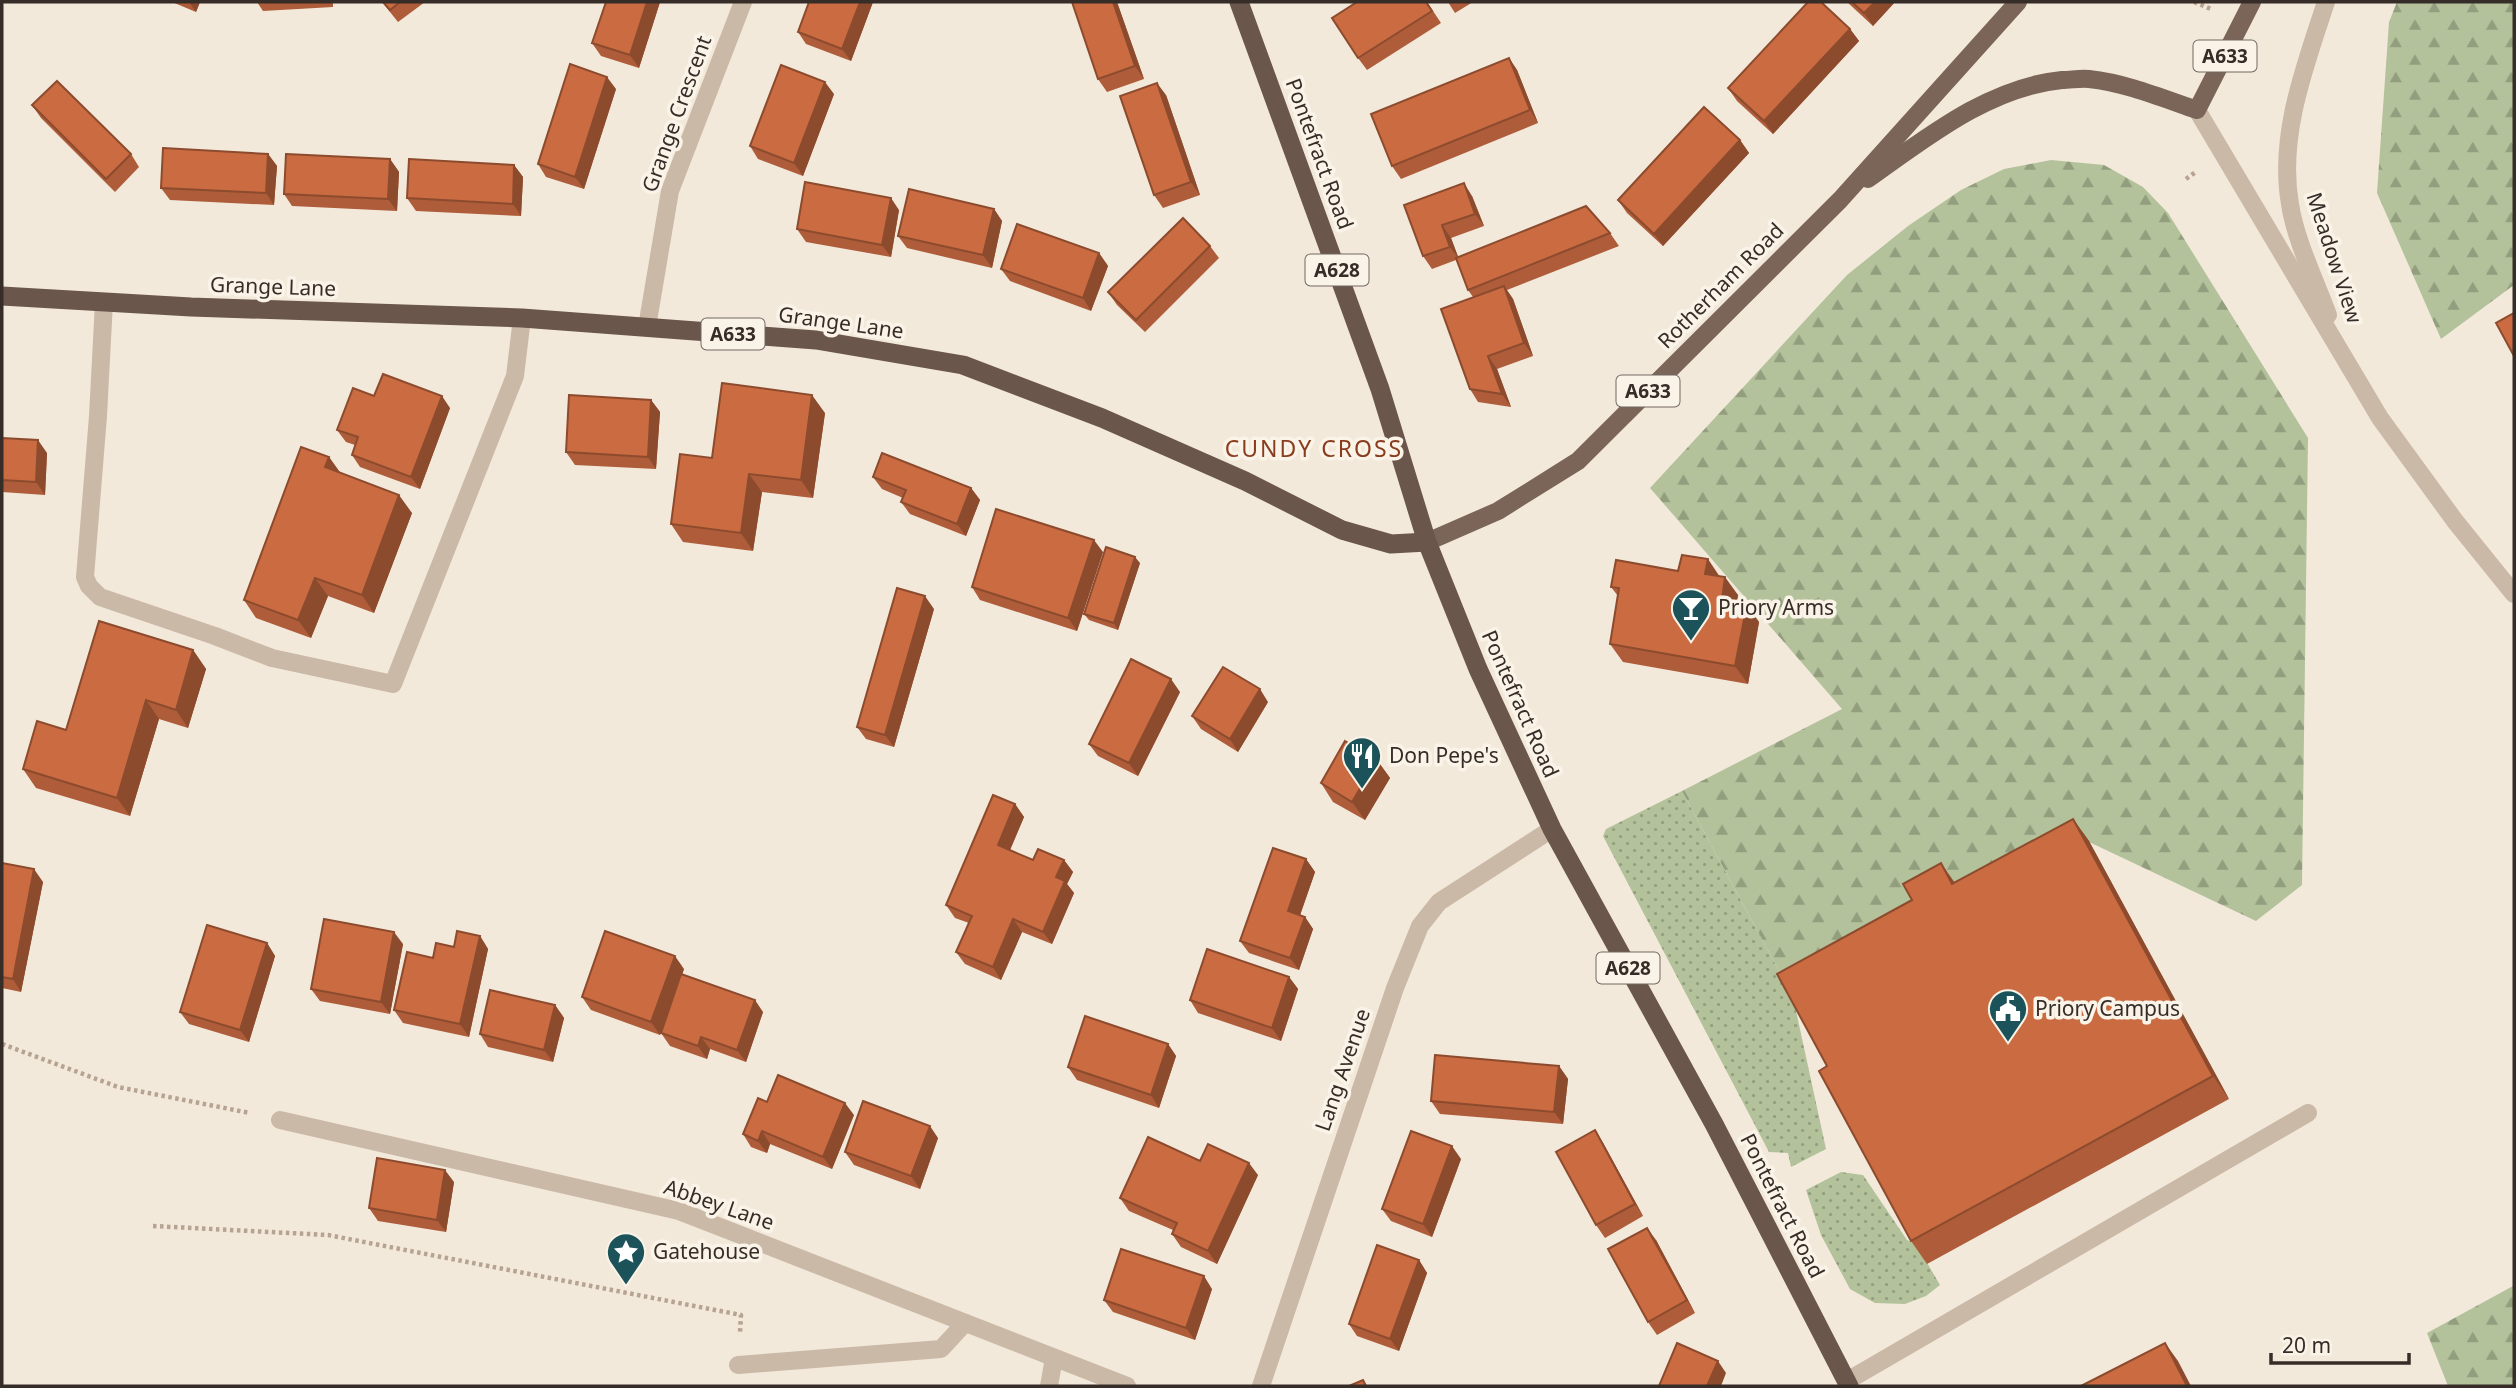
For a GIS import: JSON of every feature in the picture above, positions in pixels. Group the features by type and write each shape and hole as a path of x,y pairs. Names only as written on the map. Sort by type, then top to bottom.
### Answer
{"highway":[{"name":"Pontefract Road","path":"1239,2 1380,389 1427,542 1478,669 1552,829 1714,1124 1848,1384"},
{"name":"Grange Lane","path":"2,296 522,318 816,340 963,365 1102,418 1245,481 1342,530 1391,544 1427,542"}],"main road":[{"name":"Rotherham Road","path":"1427,542 1498,511 1578,461 1840,200 2018,2"},
{"name":"A633","path":"2197,110 2252,2"},
{"name":"Rotherham Road","path":"1840,200 1933,132 1992,100 2044,82 2087,78 2137,89 2197,110"}],"street":[{"name":"Grange Crescent","path":"647,327 670,191 743,2"},
{"name":"Meadow View","path":"2326,2 2305,65 2289,132 2287,173 2290,206 2346,364"},
{"name":"Meadow View","path":"2197,110 2380,418 2432,490 2514,594"},
{"path":"104,302 85,577 89,586 100,597 272,658 393,684 515,376 522,318"},
{"name":"Lang Avenue","path":"1261,1386 1395,988 1420,926 1439,902 1552,829"},
{"path":"1848,1384 2308,1113"},
{"name":"Abbey Lane","path":"280,1119 679,1210 1127,1386"},
{"path":"737,1365 941,1349 965,1323"},
{"path":"1049,1386 1054,1358"}],"path":[{"path":"2,1044 118,1087 280,1119"},
{"path":"153,1226 328,1234 741,1315 737,1365"}],"green space":[{"path":"2397,2 2514,2 2514,285 2441,339 2377,193 2389,22"},
{"path":"2051,160 2104,165 2143,187 2168,213 2308,438 2302,885 2256,921 2089,842 1793,997 1682,791 1842,709 1650,488 1847,275 1908,226 1961,190 2004,169"},
{"path":"1682,791 1793,997 1826,1149 1791,1167 1788,1153 1769,1152 1603,836 1606,829"},
{"path":"1841,1172 1863,1175 1907,1240 1916,1244 1940,1285 1926,1296 1905,1304 1875,1303 1850,1289 1821,1235 1806,1190"},
{"path":"2513,1286 2514,1386 2448,1386 2427,1333"}],"building":[{"path":"383,2 400,2 390,10"},
{"path":"606,2 647,2 630,55 592,43"},
{"path":"809,2 860,2 842,49 798,32"},
{"path":"1072,2 1113,2 1135,66 1098,79"},
{"path":"1357,2 1426,2 1432,11 1358,58 1332,18"},
{"path":"1808,2 1821,2 1850,29 1764,121 1728,88"},
{"path":"1852,2 1875,2 1864,13"},
{"path":"1509,58 1530,110 1392,166 1371,114"},
{"path":"570,64 607,77 575,177 538,164"},
{"path":"781,65 825,82 794,163 750,146"},
{"path":"57,81 131,154 106,179 32,105"},
{"path":"1157,83 1191,182 1154,195 1120,96"},
{"path":"1704,107 1740,140 1654,234 1618,200"},
{"path":"163,148 268,154 266,193 161,188"},
{"path":"286,154 390,159 388,199 284,194"},
{"path":"409,159 514,165 513,204 407,198"},
{"path":"805,182 891,198 882,245 797,229"},
{"path":"1464,183 1475,214 1442,225 1450,247 1423,256 1404,205"},
{"path":"909,189 994,209 983,255 898,236"},
{"path":"1586,206 1610,233 1468,290 1456,258"},
{"path":"1183,218 1210,246 1136,320 1108,292"},
{"path":"1017,224 1099,253 1083,298 1001,269"},
{"path":"1504,286 1524,343 1488,356 1502,394 1470,389 1441,309"},
{"path":"2514,313 2514,356 2496,323"},
{"path":"383,374 442,396 411,477 352,455 358,437 337,430 353,388 374,396"},
{"path":"722,383 812,395 801,480 749,474 741,533 671,524 680,454 712,458"},
{"path":"569,395 651,400 648,457 566,452"},
{"path":"2,438 38,440 36,482 2,480"},
{"path":"301,447 329,457 325,467 399,495 362,595 315,578 298,620 244,600"},
{"path":"882,453 971,488 957,524 901,502 906,490 873,477"},
{"path":"996,509 1094,540 1068,618 972,587"},
{"path":"1106,547 1135,557 1114,623 1084,614"},
{"name":"Priory Arms","path":"1682,555 1708,559 1705,574 1725,577 1722,600 1747,604 1735,666 1610,644 1619,588 1611,587 1616,560 1678,571"},
{"path":"897,588 925,596 885,735 857,727"},
{"path":"99,621 193,650 176,710 146,700 117,798 23,769 37,721 66,730"},
{"path":"1131,659 1171,679 1129,763 1089,744"},
{"path":"1223,667 1260,689 1230,739 1192,716"},
{"path":"1345,741 1377,760 1352,802 1321,783"},
{"path":"993,795 1015,804 998,845 1033,860 1038,849 1064,860 1056,877 1065,881 1043,932 1013,919 993,967 956,952 972,916 946,905"},
{"name":"Priory Campus","path":"2073,819 2213,1076 1911,1241 1819,1071 1827,1066 1777,974 1912,900 1903,884 1941,863 1952,884"},
{"path":"1273,848 1306,859 1288,911 1305,917 1290,958 1240,941"},
{"path":"2,863 34,869 13,979 2,977"},
{"path":"324,919 394,932 381,1002 311,989"},
{"path":"207,925 267,943 240,1030 180,1012"},
{"path":"457,931 480,936 460,1024 394,1010 407,952 433,958 436,943 454,947"},
{"path":"605,931 675,956 651,1022 582,997"},
{"path":"1207,949 1289,977 1272,1028 1190,1000"},
{"path":"681,974 755,1000 737,1050 701,1037 698,1046 661,1033"},
{"path":"490,990 555,1005 544,1050 480,1034"},
{"path":"1085,1016 1168,1044 1151,1095 1068,1067"},
{"path":"1435,1055 1559,1066 1554,1112 1431,1101"},
{"path":"778,1075 845,1103 823,1157 762,1131 758,1141 743,1134 758,1098 767,1102"},
{"path":"863,1101 930,1126 911,1176 845,1152"},
{"path":"1595,1130 1635,1204 1596,1225 1556,1152"},
{"path":"1411,1131 1452,1146 1423,1224 1382,1209"},
{"path":"1148,1137 1200,1161 1208,1144 1249,1163 1208,1251 1172,1234 1177,1223 1120,1198"},
{"path":"377,1158 445,1170 437,1220 369,1208"},
{"path":"1647,1228 1687,1300 1648,1322 1608,1249"},
{"path":"1377,1245 1419,1260 1390,1339 1349,1324"},
{"path":"1121,1249 1204,1276 1186,1328 1104,1300"},
{"path":"1677,1343 1718,1361 1707,1386 1659,1386"},
{"path":"2165,1343 2187,1386 2081,1386"},
{"path":"1363,1380 1366,1386 1349,1386"}],"place":[{"name":"Priory Arms","path":"1691,642"},
{"name":"Don Pepe's","path":"1362,790"},
{"name":"Priory Campus","path":"2008,1043"},
{"name":"Gatehouse","path":"626,1286"}],"district":[{"name":"CUNDY CROSS","path":"1314,449"}]}
